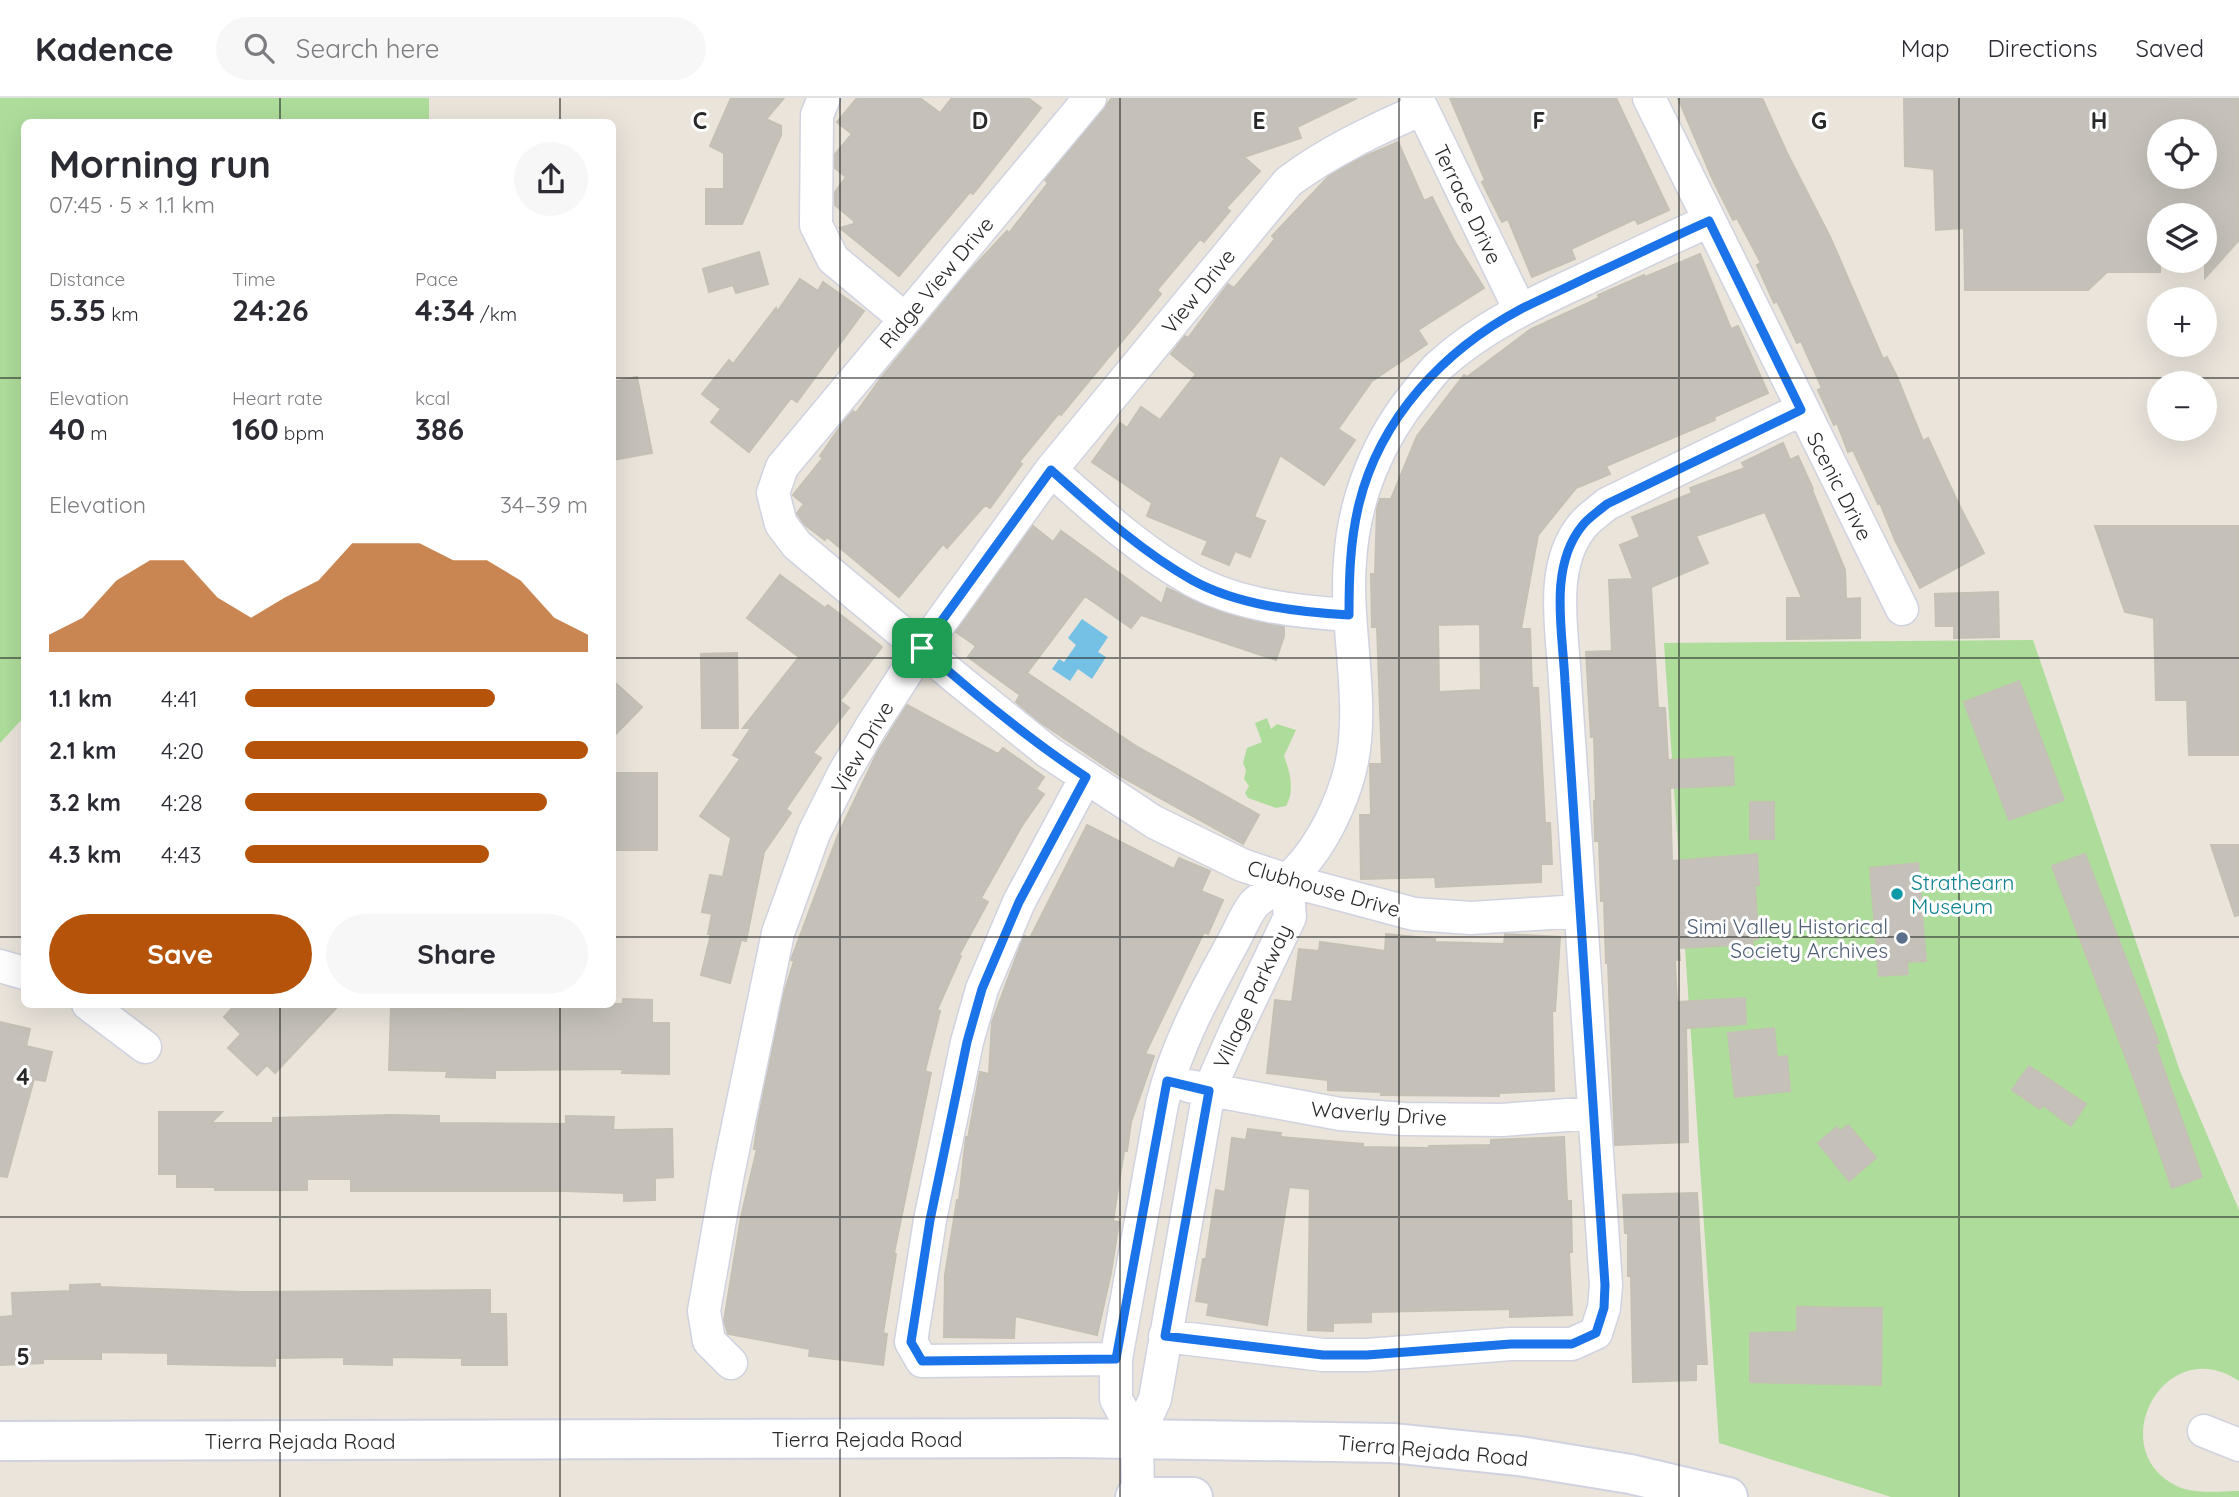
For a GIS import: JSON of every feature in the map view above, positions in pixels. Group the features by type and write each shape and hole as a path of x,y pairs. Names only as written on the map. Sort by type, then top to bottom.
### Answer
{"main road":[{"name":"Tierra Rejada Road","path":"0,1441 1137,1438 1392,1443 1531,1458 1630,1474 1728,1497"},
{"path":"1136,1497 1193,1497"}],"street":[{"path":"824,98 817,115 816,225 833,259 905,319"},
{"name":"Ridge View Drive","path":"782,467 1090,98"},
{"name":"Scenic Drive","path":"1649,98 1801,410 1902,609"},
{"name":"Terrace Drive","path":"1420,103 1520,310"},
{"name":"View Drive","path":"731,1363 709,1341 704,1311 749,1070 778,933 814,833 844,773 922,648 1051,470 1288,182 1316,161 1420,103"},
{"name":"Village Parkway","path":"1137,1438 1116,1399 1116,1359 1167,1081 1196,1010 1254,905 1309,859 1322,838 1348,780 1356,729 1349,615 1350,560 1359,504 1375,455 1403,410 1439,366 1477,336 1520,310 1709,221"},
{"path":"1165,1336 1310,1353 1367,1355 1511,1344 1572,1344 1596,1333 1604,1308 1605,1285 1561,589 1565,556 1582,526 1607,504 1801,410"},
{"name":"Clubhouse Drive","path":"782,467 773,493 781,524 797,545 1048,752 1154,822 1242,865 1414,914 1471,918 1580,911"},
{"path":"1051,470 1144,549 1193,581 1238,598 1317,613 1349,615"},
{"path":"1086,777 1019,902 982,989 967,1042 930,1220 911,1342 922,1361 1116,1359"},
{"name":"Village Parkway","path":"1136,1497 1137,1438 1155,1399 1209,1091 1290,917 1287,880"},
{"path":"0,965 21,972"},
{"path":"93,1008 145,1047"},
{"name":"Waverly Drive","path":"1167,1081 1340,1114 1404,1119 1502,1120 1593,1113"},
{"path":"2204,1431 2239,1445"}],"green space":[{"path":"0,98 429,98 429,119 21,119 21,720 0,743"},
{"path":"2033,640 2180,1071 2239,1210 2239,1381 2212,1370 2188,1371 2167,1382 2152,1400 2144,1423 2144,1446 2154,1468 2175,1485 2197,1491 2239,1491 2239,1497 1891,1497 1719,1443 1664,643"},
{"path":"1267,718 1271,729 1277,724 1296,730 1284,756 1290,775 1289,800 1286,806 1276,808 1248,798 1245,793 1249,786 1244,779 1246,770 1243,763 1247,748 1262,742 1255,723"}],"water":[{"path":"1082,619 1108,637 1098,652 1106,657 1092,679 1078,669 1070,681 1052,669 1059,659 1064,662 1076,645 1068,638"}],"building":[{"path":"731,98 784,98 766,119 781,126 781,135 742,224 706,224 706,189 724,189 724,153 710,146"},
{"path":"857,98 920,98 940,113 952,98 1028,98 1041,108 973,194 970,192 899,276 840,228 854,224 854,221 835,205 835,192 846,177 835,168 835,154 852,134 837,122"},
{"path":"1112,98 1357,98 1297,127 1301,138 1244,157 1260,171 1226,208 1230,211 1204,242 1200,239 1157,290 1161,294 1019,462 1022,464 990,508 985,505 947,548 943,544 899,597 827,537 825,540 804,524 797,513 804,504 793,495 823,458 820,456 842,424 853,411 856,413 881,378 966,275 1007,231 1009,233 1048,183 1045,180"},
{"path":"1450,98 1616,98 1669,210 1638,224 1635,219 1571,249 1575,259 1532,277 1508,219 1502,222 1482,182 1485,180"},
{"path":"1678,98 1762,98 1831,239 1883,359 1887,357 1897,377 1923,441 1928,438 1984,553 1920,588 1853,450 1848,452 1837,423 1834,425 1818,390 1822,388 1801,341 1797,343 1777,301 1774,303 1757,265 1761,263 1737,218 1733,220 1713,180"},
{"path":"1904,98 2239,98 2239,240 2217,265 2217,203 2147,203 2147,272 2107,272 2088,290 1965,290 1964,228 1936,230 1934,169 1905,166"},
{"path":"1398,142 1424,201 1432,197 1455,242 1484,288 1418,330 1427,344 1372,381 1338,429 1355,440 1324,485 1280,455 1254,517 1265,521 1250,557 1235,551 1229,565 1202,554 1208,541 1147,516 1152,503 1092,462 1120,423 1127,428 1141,407 1160,420 1196,374 1171,354 1185,336 1188,338 1228,284 1234,288 1275,239 1272,236 1329,176"},
{"path":"759,252 768,284 736,293 733,285 709,292 703,269"},
{"path":"1700,254 1731,329 1738,326 1768,393 1714,417 1715,420 1606,466 1610,474 1576,488 1538,535 1521,629 1530,629 1532,688 1538,688 1545,823 1550,823 1552,864 1541,864 1541,882 1436,887 1435,877 1361,879 1360,815 1371,815 1370,764 1382,764 1377,627 1372,627 1371,574 1375,574 1377,508 1380,499 1391,499 1417,436 1464,375 1467,377 1531,329 1599,298 1598,295 1644,275 1645,277","holes":["1480,624 1481,690 1439,692 1438,625"]},
{"path":"800,279 818,291 823,282 864,311 797,402 791,398 749,452 711,422 721,409 702,394 729,360 733,364 776,308 777,312"},
{"path":"637,377 652,453 616,459 616,381"},
{"path":"1783,443 1790,460 1798,456 1813,489 1845,570 1846,599 1860,598 1860,638 1787,639 1787,598 1802,598 1765,512 1696,536 1708,563 1651,587 1658,708 1665,708 1668,760 1733,757 1734,785 1670,788 1672,861 1757,854 1759,885 1755,885 1758,939 1752,940 1753,944 1679,948 1680,960 1675,960 1677,1002 1745,998 1746,1024 1686,1028 1688,1142 1615,1145 1608,963 1604,901 1601,901 1599,841 1595,841 1594,737 1591,737 1586,652 1612,651 1609,580 1633,579 1620,545 1640,537 1632,517 1692,493 1690,488 1745,468 1742,463"},
{"path":"1033,526 1053,542 1061,531 1162,604 1167,588 1223,613 1284,627 1284,636 1276,660 1141,615 1131,628 1085,596 1027,673 1136,746 1259,815 1243,844 1120,776 1040,722 1016,702 1020,695 968,657 976,646 956,632"},
{"path":"2095,526 2239,526 2239,755 2189,755 2187,700 2156,700 2154,618 2125,612"},
{"path":"780,575 825,608 828,605 882,647 840,701 849,708 813,753 821,758 786,809 791,813 764,852 746,941 741,940 730,983 701,975 711,934 708,934 712,914 702,912 710,875 723,877 731,838 700,816 740,759 733,755 751,728 743,728 799,657 747,618"},
{"path":"1998,592 1999,637 1954,638 1954,626 1936,626 1935,594"},
{"path":"737,653 738,728 702,728 701,654"},
{"path":"2019,681 2064,800 2009,820 1964,702"},
{"path":"616,684 642,707 616,734"},
{"path":"907,705 998,754 1003,748 1044,777 1036,789 1044,794 1023,824 981,898 988,902 959,955 961,956 937,1010 940,1011 925,1071 931,1073 894,1253 896,1254 883,1333 887,1334 883,1365 809,1356 810,1349 728,1334 724,1321 741,1217 757,1149 754,1149 758,1121 784,993 794,961 791,960 838,835 877,753"},
{"path":"616,773 657,773 657,850 616,850"},
{"path":"1750,802 1774,802 1774,839 1750,839"},
{"path":"1087,825 1174,869 1179,858 1210,871 1201,891 1223,900 1208,934 1204,932 1145,1054 1154,1056 1131,1122 1127,1151 1124,1151 1113,1221 1119,1222 1097,1335 1015,1316 1014,1338 944,1337 945,1275 959,1200 966,1137 968,1138 980,1072 989,1074 992,1022 1024,936 1030,938"},
{"path":"2211,845 2239,845 2239,915 2235,916"},
{"path":"2085,854 2159,1043 2155,1044 2202,1177 2172,1188 2137,1087 2052,866"},
{"path":"1918,863 1926,961 1907,962 1908,974 1879,976 1870,868"},
{"path":"1386,934 1435,939 1435,942 1504,944 1505,934 1560,937 1555,1011 1552,1011 1554,1091 1499,1093 1499,1096 1381,1095 1381,1092 1328,1090 1328,1080 1267,1073 1275,1000 1292,1002 1299,949 1319,951 1320,942 1385,951"},
{"path":"623,999 652,1000 652,1023 669,1023 669,1074 622,1073 623,1069 495,1070 495,1078 446,1077 447,1071 389,1070 391,1008 616,1008 616,1004 623,1004"},
{"path":"232,1008 336,1008 275,1073 267,1065 257,1075 228,1048 241,1034 224,1017"},
{"path":"0,1022 30,1029 26,1046 52,1052 45,1081 34,1079 7,1177 0,1176"},
{"path":"1774,1028 1777,1057 1787,1056 1790,1091 1735,1097 1728,1033"},
{"path":"2029,1066 2086,1104 2071,1126 2043,1105 2040,1109 2012,1090"},
{"path":"159,1112 222,1112 211,1123 273,1123 273,1118 391,1115 439,1116 439,1123 566,1124 566,1116 614,1117 613,1130 672,1129 673,1177 655,1178 655,1200 624,1201 624,1193 351,1191 351,1179 307,1179 307,1190 215,1190 215,1187 177,1187 177,1174 159,1174"},
{"path":"1848,1125 1876,1158 1849,1181 1818,1143 1837,1127 1840,1131"},
{"path":"1248,1129 1281,1133 1280,1137 1363,1144 1363,1147 1491,1145 1491,1140 1564,1137 1567,1201 1571,1201 1572,1252 1569,1252 1572,1315 1510,1317 1510,1309 1371,1312 1371,1322 1333,1323 1333,1331 1308,1330 1310,1189 1289,1187 1267,1325 1207,1315 1209,1303 1196,1301 1203,1259 1206,1259 1216,1190 1225,1192 1232,1138 1246,1140"},
{"path":"1697,1193 1707,1364 1696,1364 1696,1380 1633,1382 1631,1276 1628,1276 1628,1233 1625,1233 1623,1195"},
{"path":"100,1284 100,1287 243,1292 490,1290 490,1314 506,1314 507,1365 462,1365 462,1358 392,1357 392,1365 344,1364 344,1357 275,1358 275,1366 168,1364 168,1353 101,1352 101,1359 43,1359 43,1363 0,1365 0,1317 13,1316 12,1293 70,1291 70,1285"},
{"path":"1797,1307 1882,1308 1881,1385 1750,1382 1750,1333 1797,1332"}],"place":[{"name":"Strathearn Museum","path":"1897,894"},
{"name":"Simi Valley Historical Society Archives","path":"1902,938"}],"route":[{"path":"1709,221 1801,410 1607,504 1582,526 1565,556 1561,589 1565,682 1605,1285 1604,1308 1596,1333 1572,1344 1511,1344 1367,1355 1323,1355 1165,1336 1209,1091 1167,1081 1116,1359 922,1361 911,1342 930,1220 967,1042 996,952 1019,902 1086,777 1048,752 922,648 1051,470 1144,549 1193,581 1238,598 1317,613 1349,615 1350,560 1359,504 1375,455 1403,410 1439,366 1477,336 1520,310 1709,221"}]}
